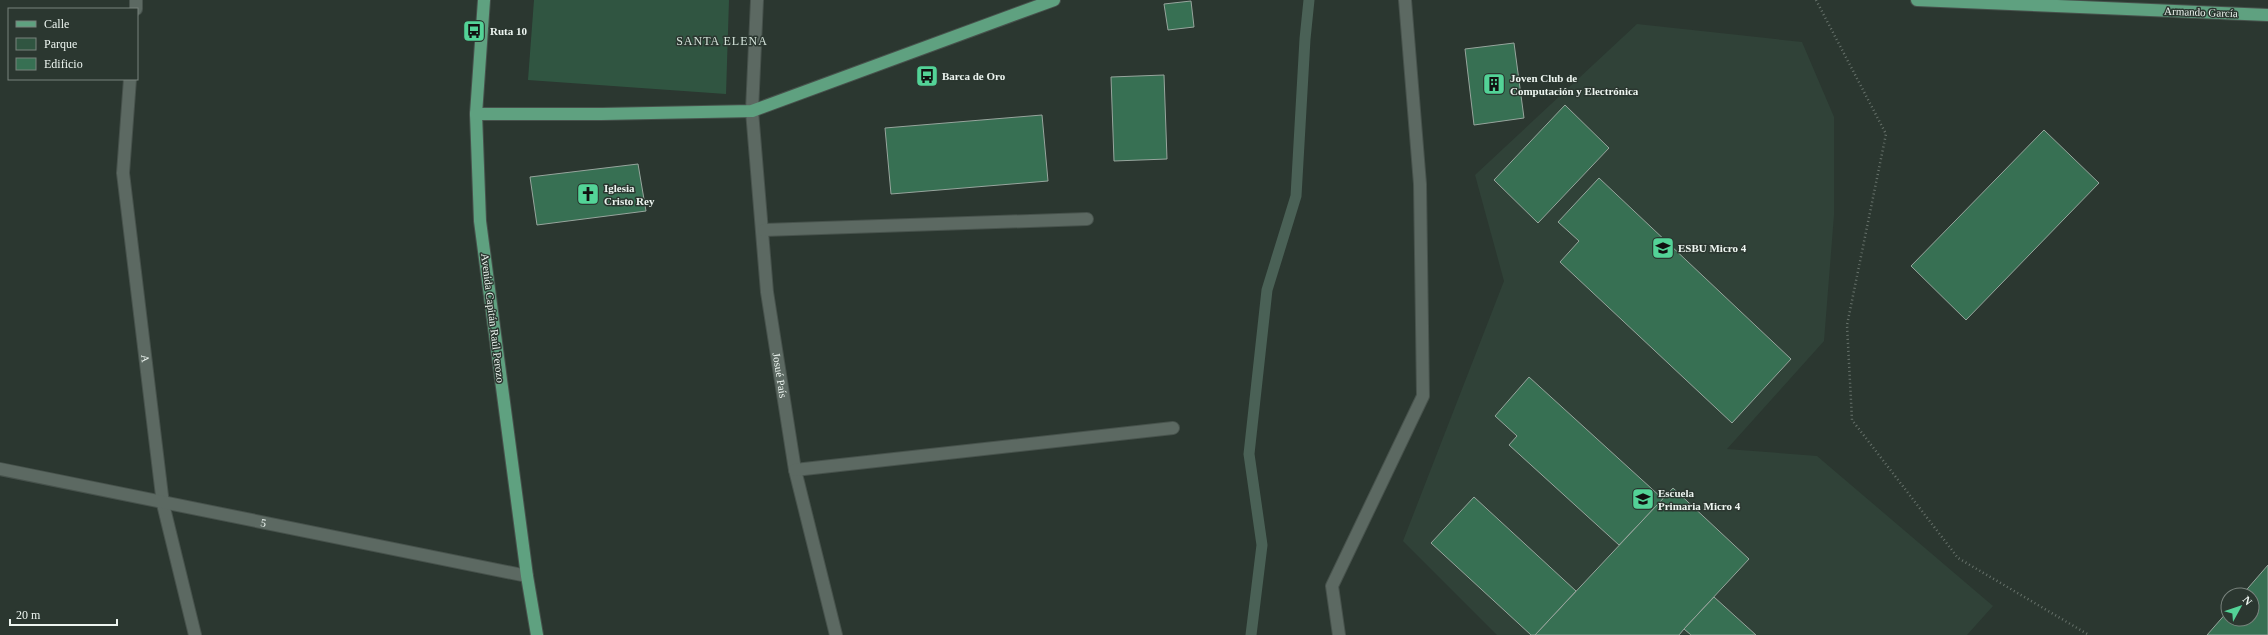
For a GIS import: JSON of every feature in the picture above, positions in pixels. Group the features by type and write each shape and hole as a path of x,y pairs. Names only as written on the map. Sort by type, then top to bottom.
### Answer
{"main road":[{"name":"Avenida Capitán Raúl Perozo","path":"484,0 476,114 480,221 527,576 537,635"},
{"path":"476,114 602,114 752,111 1054,0"},
{"name":"Armando García","path":"1917,0 2268,15"}],"street":[{"name":"Josué País","path":"757,0 752,111 764,230 767,292 795,470 836,635"},
{"path":"1339,635 1332,586 1423,396 1420,184 1405,0"},
{"name":"A","path":"130,80 123,173 163,504 195,635"},
{"path":"764,230 1087,219"},
{"path":"795,470 1173,428"},
{"name":"5","path":"0,469 163,504 527,576"}],"path":[{"path":"1816,0 1886,134 1847,325 1852,420 1958,558 2090,635"}],"shaded area":[{"path":"1637,24 1802,42 1834,117 1834,215 1824,341 1727,449 1817,456 1993,606 1967,635 1497,635 1403,541 1504,281 1475,175"}],"green space":[{"path":"534,0 729,0 726,94 528,80"}],"building":[{"path":"1191,1 1194,27 1168,30 1164,4"},
{"name":"Joven Club de Computación y Electrónica","path":"1514,43 1524,118 1474,125 1465,49"},
{"path":"1164,75 1167,159 1114,161 1111,77"},
{"path":"1565,105 1609,148 1538,223 1494,180"},
{"path":"1042,115 1048,181 891,194 885,128"},
{"path":"2044,130 2099,183 1966,320 1911,266"},
{"name":"Iglesia Cristo Rey","path":"638,164 646,211 537,225 530,177"},
{"path":"1599,178 1791,359 1732,423 1560,262 1579,241 1558,222"},
{"path":"1529,377 1663,499 1619,545 1509,445 1517,436 1495,416"},
{"path":"1673,488 1749,559 1679,635 1535,635"},
{"path":"1474,497 1576,591 1535,635 1531,635 1431,543"},
{"path":"2268,565 2268,635 2207,635 2220,620 2220,627 2260,627 2260,587 2249,587"},
{"path":"1714,597 1756,635 1691,635 1684,629"}],"waterway":[{"path":"1251,635 1262,545 1249,454 1267,290 1296,196 1305,39 1309,0"}],"place":[{"name":"Ruta 10","path":"474,31"},
{"name":"Barca de Oro","path":"927,76"},
{"name":"Joven Club de Computación y Electrónica","path":"1494,84"},
{"name":"Iglesia Cristo Rey","path":"588,194"},
{"name":"ESBU Micro 4","path":"1663,248"},
{"name":"Escuela Primaria Micro 4","path":"1643,499"}],"district":[{"name":"SANTA ELENA","path":"722,41"}]}
